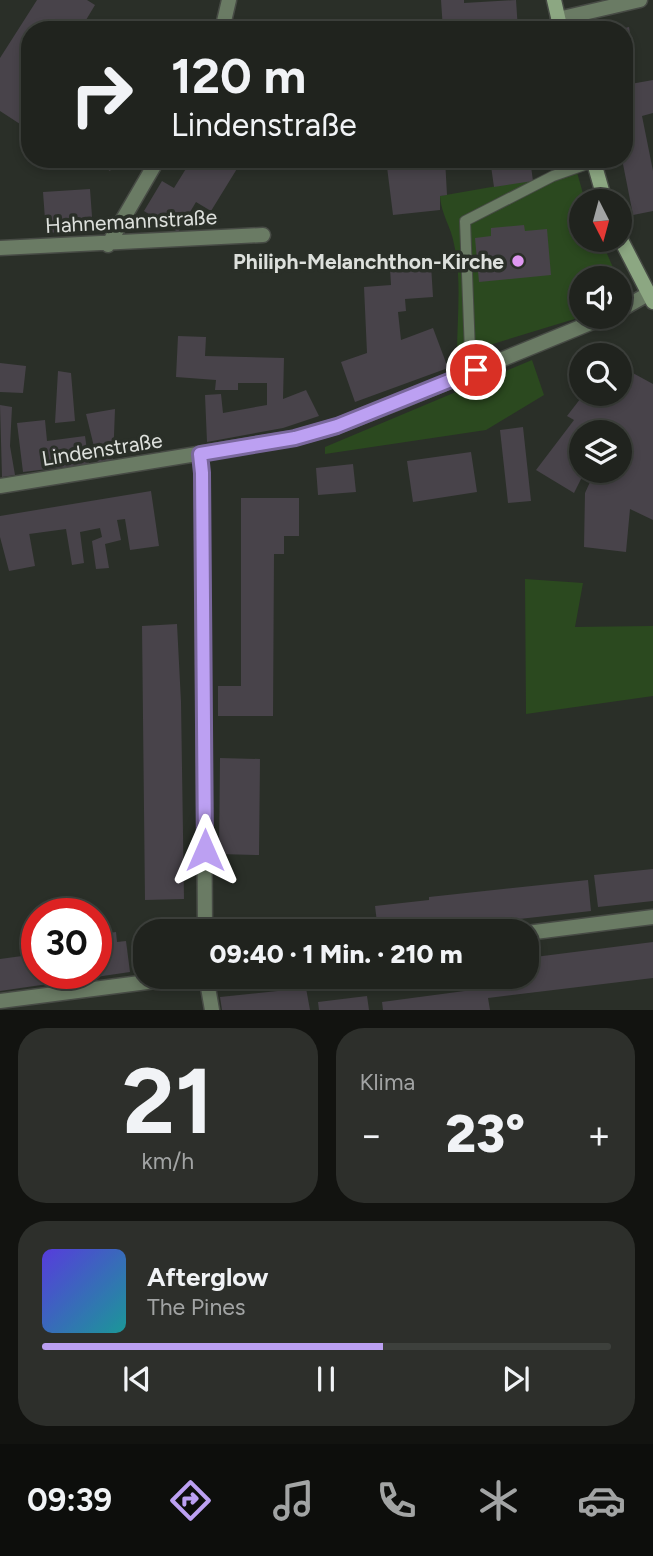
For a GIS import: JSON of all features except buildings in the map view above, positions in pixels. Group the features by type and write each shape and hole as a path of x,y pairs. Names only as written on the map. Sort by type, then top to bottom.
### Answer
{"main road":[{"path":"554,0 558,21"},
{"path":"595,168 601,189"},
{"path":"627,252 651,298"}],"street":[{"path":"224,21 229,0"},
{"path":"569,21 640,0"},
{"path":"108,244 153,168"},
{"name":"Hahnemannstraße","path":"0,248 263,235"},
{"path":"632,305 651,298"},
{"name":"Lindenstraße","path":"0,486 295,438 337,426 576,329"},
{"path":"200,454 205,919"},
{"path":"539,931 653,917"},
{"path":"0,1001 133,984"},
{"path":"208,989 212,1010"}],"lane":[{"path":"476,370 470,352 465,221 553,176 574,168"}],"green space":[{"path":"577,172 582,189 569,189 569,252 606,252 612,266 569,266 569,321 457,355 456,257 440,196"},
{"path":"532,360 544,395 486,430 325,454 325,447"},
{"path":"525,579 583,583 575,627 653,626 653,696 526,714"}],"place":[{"name":"Philiph-Melanchthon-Kirche","path":"518,261"}],"route":[{"path":"205,850 200,454 295,438 337,426 476,370"}]}
